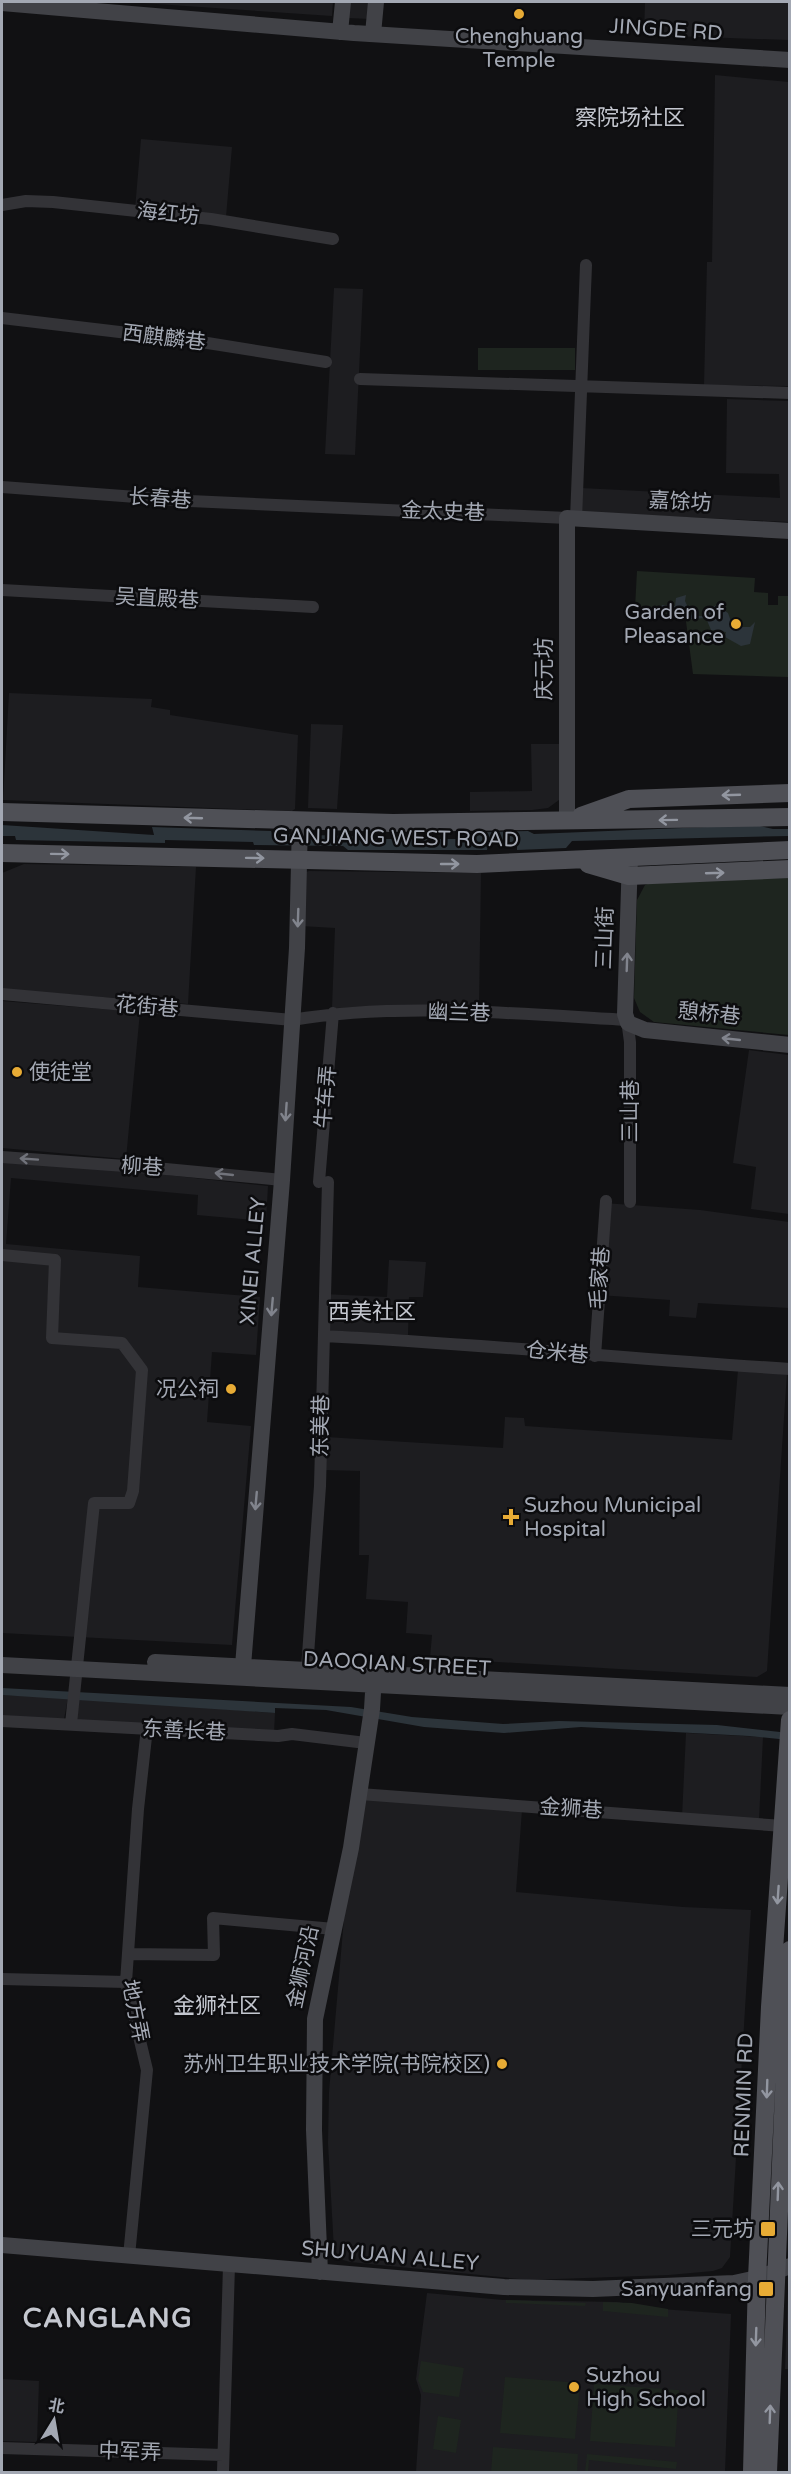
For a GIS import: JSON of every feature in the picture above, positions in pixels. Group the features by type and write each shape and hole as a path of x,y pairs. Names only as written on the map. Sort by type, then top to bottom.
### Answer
{"main road":[{"path":"340,32 343,2"},
{"path":"373,34 376,2"},
{"name":"JINGDE RD","path":"2,3 340,32 789,60"},
{"name":"嘉馀坊","path":"572,518 789,531"},
{"name":"庆元坊","path":"567,821 572,518"},
{"path":"567,821 629,799 789,793"},
{"path":"629,799 630,821"},
{"name":"GANJIANG WEST ROAD","path":"2,812 300,826 789,817"},
{"name":"XINEI ALLEY","path":"243,1666 282,1180 292,1020 300,826"},
{"name":"GANJIANG WEST ROAD","path":"2,853 300,854 466,864 789,850"},
{"name":"三山街","path":"627,1020 630,857"},
{"path":"574,861 629,876 789,869"},
{"name":"憩桥巷","path":"627,1020 631,1026 645,1030 789,1045"},
{"name":"DAOQIAN STREET","path":"2,1653 77,1670 243,1666 307,1669 374,1679 789,1707"},
{"name":"DAOQIAN STREET","path":"2,1665 77,1670 789,1695"},
{"name":"金狮河沿","path":"320,2272 314,2130 316,2008 360,1794 374,1679"},
{"name":"RENMIN RD","path":"752,2472 757,2278 789,1721"},
{"name":"RENMIN RD","path":"768,2472 782,2268 789,1950"},
{"name":"SHUYUAN ALLEY","path":"2,2245 504,2287 593,2289 734,2283 757,2278 782,2268"}],"street":[{"name":"海红坊","path":"2,205 26,201 53,202 211,219 333,239"},
{"path":"572,518 583,385 586,265"},
{"name":"西麒麟巷","path":"2,318 195,341 326,362"},
{"path":"360,379 789,393"},
{"name":"长春巷","path":"2,487 319,507"},
{"name":"金太史巷","path":"319,507 572,518"},
{"name":"吴直殿巷","path":"2,590 313,607"},
{"name":"花街巷","path":"2,994 292,1020"},
{"name":"幽兰巷","path":"292,1020 333,1013 439,1012 627,1020"},
{"name":"牛车弄","path":"323,1182 333,1013"},
{"name":"三山巷","path":"627,1020 630,1042 630,1202"},
{"name":"柳巷","path":"2,1157 166,1168 282,1180"},
{"name":"东美巷","path":"307,1669 320,1486 324,1336 323,1182"},
{"name":"毛家巷","path":"595,1356 606,1201"},
{"path":"2,1255 56,1260 52,1338 122,1343 142,1370 133,1491 129,1503 94,1503 71,1724"},
{"name":"仓米巷","path":"324,1336 459,1343 595,1356 789,1369"},
{"name":"东善长巷","path":"2,1721 278,1736 292,1734 366,1743"},
{"name":"地方弄","path":"129,2256 147,2070 126,1982 138,1809 147,1728"},
{"name":"金狮巷","path":"360,1794 783,1826"},
{"path":"128,1954 214,1954 213,1918 334,1929"},
{"path":"2,1979 126,1982"},
{"path":"223,2472 229,2265"},
{"name":"中军弄","path":"2,2448 223,2455"}],"shaded area":[{"path":"127,2 333,2 332,16"},
{"path":"350,2 371,2 370,19 348,18"},
{"path":"645,2 789,2 789,40 644,35"},
{"path":"715,75 789,82 789,386 704,385 707,262 712,262"},
{"path":"141,139 232,147 226,217 135,209"},
{"path":"334,288 363,289 355,455 325,454"},
{"path":"478,348 575,348 575,370 478,370"},
{"path":"727,399 789,401 789,522 580,512 581,488 780,498 779,474 726,473"},
{"name":"Garden of Pleasance","path":"637,571 755,578 754,592 768,593 768,605 778,605 778,596 789,596 788,677 693,674 685,614 652,615 652,608 635,608"},
{"path":"686,595 685,601 692,616 705,616 710,608 717,605 728,613 733,627 750,627 755,622 750,644 741,646 725,637 726,632 711,630 706,618 691,619 685,609 667,607 661,609 662,605 675,606 676,598"},
{"path":"9,693 152,699 151,707 170,710 170,715 298,735 295,809 292,811 3,800"},
{"path":"311,724 343,725 337,809 308,808"},
{"path":"531,744 561,744 559,800 548,808 532,810 470,811 470,792 532,791"},
{"path":"2,825 154,835 152,827 271,831 272,834 352,836 361,839 461,839 461,833 528,831 534,834 756,825 773,829 790,829 789,836 572,841 566,848 517,850 517,845 488,844 487,850 348,850 343,846 254,845 253,842 16,840 15,836 2,836"},
{"path":"24,864 196,867 188,1004 2,989 2,873"},
{"path":"306,872 481,873 479,1007 332,1008 335,928 301,926"},
{"path":"789,878 789,1035 654,1022 640,1012 634,998 637,900 645,885 655,881"},
{"path":"2,1001 140,1012 126,1159 2,1148"},
{"path":"749,1050 789,1055 789,1214 751,1209 756,1167 733,1163"},
{"path":"2,1161 121,1170 268,1186 266,1221 197,1215 198,1195 11,1178 6,1244 140,1256 138,1287 260,1297 256,1355 212,1352 207,1422 251,1426 232,1645 2,1633"},
{"path":"604,1203 700,1210 789,1222 789,1308 698,1303 696,1318 669,1316 670,1300 599,1295"},
{"path":"389,1260 426,1262 423,1297 409,1297 408,1335 322,1330 323,1294 387,1297"},
{"name":"Suzhou Municipal Hospital","path":"738,1370 787,1373 767,1671 757,1677 430,1658 432,1635 406,1633 408,1602 366,1599 369,1555 359,1555 360,1471 324,1470 326,1437 503,1448 505,1417 524,1418 525,1426 732,1440"},
{"path":"2,1688 351,1707 412,1717 503,1724 559,1721 717,1725 789,1733 789,1740 581,1727 504,1733 424,1727 326,1710 275,1708 275,1713 2,1695"},
{"path":"2,1695 68,1698 64,1719 2,1716"},
{"path":"79,1698 275,1713 274,1733 76,1720"},
{"path":"686,1733 763,1737 759,1820 682,1817"},
{"path":"365,1799 522,1810 516,1892 683,1907 751,1910 730,2257 722,2268 669,2275 529,2280 350,2262 343,2260 334,2250 328,2143 329,2092 345,1907"},
{"path":"788,2290 789,2369 785,2369"},
{"name":"Suzhou High School","path":"427,2293 503,2300 617,2302 661,2309 731,2314 725,2472 416,2472 421,2395 416,2379"},
{"path":"506,2300 586,2303 585,2306 506,2303"},
{"path":"603,2302 632,2303 668,2309 668,2317 603,2311"},
{"path":"421,2361 464,2368 459,2397 423,2392 418,2380"},
{"path":"505,2377 580,2383 575,2439 500,2433"},
{"path":"2,2379 39,2381 37,2442 2,2441"},
{"path":"594,2384 679,2390 675,2447 590,2441"},
{"path":"438,2416 461,2420 456,2453 433,2449"},
{"path":"493,2447 578,2454 577,2472 491,2472"},
{"path":"587,2454 677,2462 676,2469 589,2460 588,2472 585,2472"}],"place":[{"name":"Chenghuang Temple","path":"519,14"},
{"name":"Garden of Pleasance","path":"736,624"},
{"name":"使徒堂","path":"17,1072"},
{"name":"况公祠","path":"231,1389"},
{"name":"Suzhou Municipal Hospital","path":"511,1517"},
{"name":"苏州卫生职业技术学院(书院校区)","path":"502,2064"},
{"name":"三元坊","path":"768,2229"},
{"name":"Sanyuanfang","path":"766,2289"},
{"name":"Suzhou High School","path":"574,2387"}],"district":[{"name":"察院场社区","path":"630,118"},
{"name":"西美社区","path":"372,1312"},
{"name":"金狮社区","path":"217,2006"},
{"name":"CANGLANG","path":"108,2318"}]}
